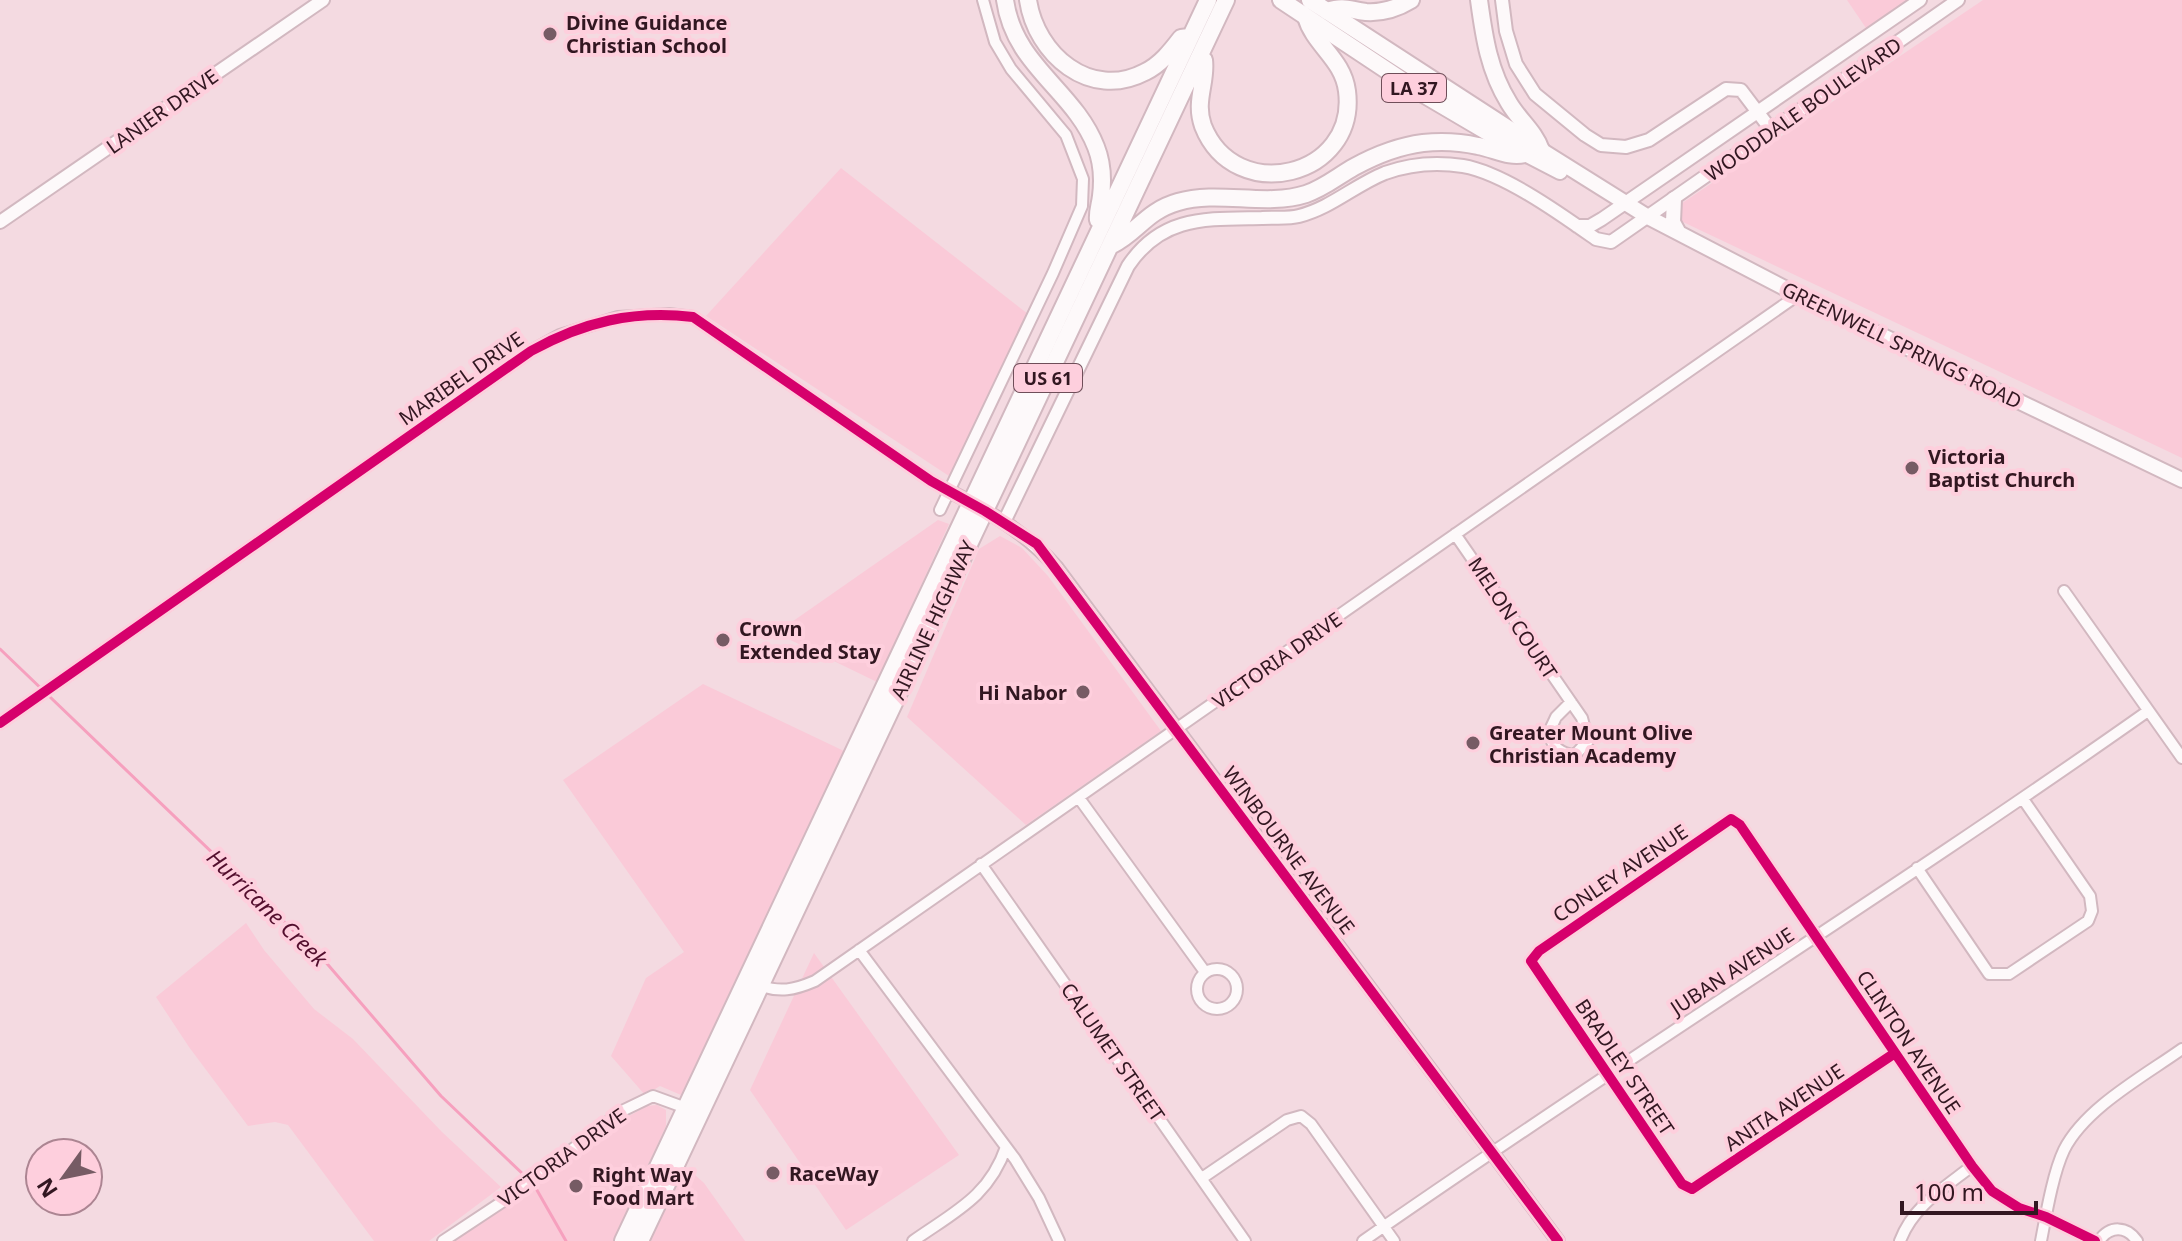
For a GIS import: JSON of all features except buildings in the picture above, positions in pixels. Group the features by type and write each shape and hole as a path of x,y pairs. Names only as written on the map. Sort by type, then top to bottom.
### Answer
{"main road":[{"path":"1005,0 1022,49 1079,117 1095,144 1102,177 1096,217 1100,228"},
{"path":"1028,0 1033,21 1047,47 1066,66 1090,78 1110,81 1138,76 1155,66 1181,38 1190,37"},
{"name":"AIRLINE HIGHWAY","path":"623,1241 692,1113 754,983 870,735 970,502 1208,0"},
{"name":"AIRLINE HIGHWAY","path":"870,735 985,511 1226,0"},
{"name":"GREENWELL SPRINGS ROAD","path":"1281,0 1418,91 1648,217 1798,295 2182,480"},
{"name":"GREENWELL SPRINGS ROAD","path":"1310,0 1533,152"},
{"path":"1327,11 1341,7 1380,12 1411,0"},
{"path":"1111,246 1123,240 1147,216 1174,203 1202,198 1277,199 1299,196 1318,189 1371,159 1414,145 1456,142 1482,146 1514,157 1533,152 1536,137 1517,115 1496,79 1485,44 1479,0"},
{"path":"1202,53 1205,63 1199,107 1203,126 1212,142 1227,158 1245,169 1269,174 1291,172 1309,165 1328,150 1339,137 1347,108 1347,88 1341,70 1332,54 1310,31 1306,17"},
{"path":"1674,199 1673,222 1680,233"},
{"name":"AIRLINE HIGHWAY","path":"640,1241 692,1113"}],"street":[{"name":"LANIER DRIVE","path":"0,222 323,0"},
{"path":"940,510 1082,206 1083,179 1066,135 1011,69 995,42 983,0"},
{"path":"1502,0 1506,31 1516,64 1535,94 1601,145 1626,147 1649,140 1726,89 1741,90 1772,131"},
{"name":"WOODDALE BOULEVARD","path":"1577,226 1590,226 1625,204 1920,0"},
{"name":"WOODDALE BOULEVARD","path":"1577,226 1596,239 1611,242 1958,0"},
{"path":"1004,522 1128,266 1140,247 1157,234 1178,224 1204,219 1296,217 1325,207 1384,174 1436,163 1466,167 1504,181 1577,226"},
{"name":"VICTORIA DRIVE","path":"754,983 779,991 797,989 815,981 1798,295"},
{"name":"MARIBEL DRIVE","path":"4,720 531,351 560,335 618,317 669,314 693,317 931,481 970,502"},
{"name":"WINBOURNE AVENUE","path":"970,502 1037,544 1057,568 1558,1241"},
{"name":"MELON COURT","path":"1455,534 1571,702 1582,718 1588,741 1575,755 1561,752 1549,732 1556,717 1571,702"},
{"path":"2064,591 2182,758"},
{"name":"JUBAN AVENUE","path":"1363,1241 1608,1073 2023,799 2148,711"},
{"path":"1079,798 1205,972"},
{"path":"1917,868 1989,974 2009,974 2088,921 2092,911 2090,896 2023,799"},
{"name":"CLINTON AVENUE","path":"1731,819 1740,825 1992,1191 2019,1208 2097,1241 2109,1231 2117,1229 2125,1230 2137,1241"},
{"name":"CONLEY AVENUE","path":"1531,961 1539,951 1731,819"},
{"name":"CALUMET STREET","path":"981,864 1245,1241"},
{"path":"859,950 1006,1147 1039,1198 1057,1240"},
{"name":"BRADLEY STREET","path":"1531,961 1682,1184 1692,1189"},
{"path":"1220,968 1233,977 1237,992 1228,1005 1213,1009 1200,1000 1196,985 1205,972 1220,968"},
{"path":"2041,1241 2064,1151 2085,1121 2182,1049"},
{"name":"ANITA AVENUE","path":"1692,1189 1895,1053"},
{"name":"VICTORIA DRIVE","path":"443,1241 517,1192 622,1111 653,1096 692,1113"},
{"path":"1202,1178 1287,1120 1301,1116 1311,1124 1394,1241"},
{"path":"913,1241 981,1192 998,1169 1006,1147"},
{"path":"1900,1241 1905,1227 1920,1207 1972,1166"}],"shaded area":[{"path":"1847,0 1907,0 1866,28"},
{"path":"1983,0 2182,0 2182,458 1666,214"},
{"path":"841,168 1028,314 949,476 706,316"},
{"path":"938,520 949,524 877,682 776,633"},
{"path":"1000,536 1022,548 1048,576 1161,731 1026,825 907,717 979,549"},
{"path":"703,684 844,751 681,1095 660,1086 645,1095 611,1056 646,978 684,952 563,780"},
{"path":"246,923 264,950 314,1009 353,1039 442,1132 501,1187 429,1241 374,1241 288,1125 275,1122 248,1126 156,997"},
{"path":"814,953 959,1155 846,1230 750,1090"},
{"path":"657,1105 666,1110 666,1126 613,1241 453,1241 620,1121 647,1106"},
{"path":"685,1166 704,1183 745,1241 651,1241"}],"waterway":[{"name":"Hurricane Creek","path":"0,649 323,959 441,1096 525,1176"},
{"name":"Hurricane Creek","path":"534,1185 566,1241"}],"cycle path":[{"path":"0,723 531,351 570,332 609,320 650,315 693,317 931,481 1037,544 1558,1241"},
{"path":"1895,1053 1692,1189 1682,1184 1531,961 1539,951 1731,819 1740,825 1992,1191 2019,1208 2046,1217 2095,1241"}],"place":[{"name":"Divine Guidance Christian School","path":"550,34"},
{"name":"Victoria Baptist Church","path":"1912,468"},
{"name":"Crown Extended Stay","path":"723,640"},
{"name":"Hi Nabor","path":"1083,692"},
{"name":"Greater Mount Olive Christian Academy","path":"1473,743"},
{"name":"RaceWay","path":"773,1173"},
{"name":"Right Way Food Mart","path":"576,1186"}]}
